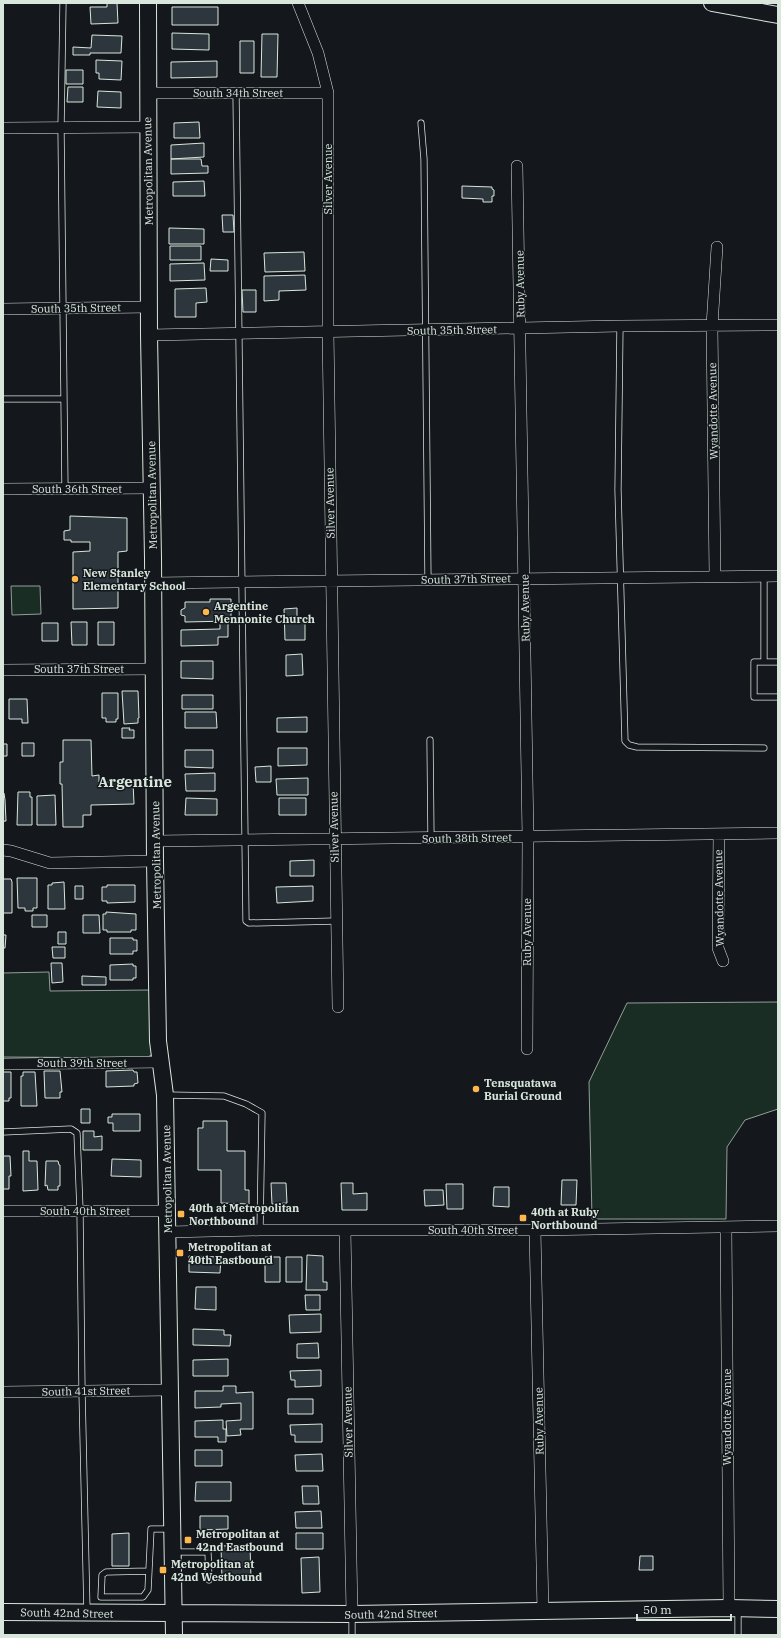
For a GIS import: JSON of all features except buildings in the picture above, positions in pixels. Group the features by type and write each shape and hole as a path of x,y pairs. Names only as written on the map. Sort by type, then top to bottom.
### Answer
{"main road":[{"name":"Metropolitan Avenue","path":"148,3 149,335 155,861 158,1033 160,1062 165,1095 168,1212 169,1390 174,1635"},
{"path":"712,3 778,15"},
{"name":"South 42nd Street","path":"3,1612 98,1607 174,1614 352,1614 734,1608 778,1609"}],"street":[{"name":"Silver Avenue","path":"298,3 318,53 328,93 328,331 334,840 338,1008"},
{"name":"South 34th Street","path":"148,93 328,93"},
{"path":"3,128 148,127"},
{"name":"Ruby Avenue","path":"517,166 528,837 527,1049"},
{"name":"Wyandotte Avenue","path":"715,576 712,326 717,247"},
{"name":"South 35th Street","path":"3,309 150,307"},
{"name":"South 35th Street","path":"149,335 620,326 778,325"},
{"name":"South 36th Street","path":"3,489 151,488"},
{"name":"South 37th Street","path":"153,583 778,576"},
{"name":"South 37th Street","path":"3,670 154,669"},
{"name":"South 38th Street","path":"155,841 334,840 778,833"},
{"name":"Wyandotte Avenue","path":"719,834 718,948 723,961"},
{"path":"3,850 50,863 155,861"},
{"name":"South 39th Street","path":"3,1064 160,1062"},
{"name":"South 40th Street","path":"3,1211 80,1210 168,1212"},
{"name":"South 40th Street","path":"168,1232 260,1230 535,1230 778,1226"},
{"name":"Wyandotte Avenue","path":"726,1227 734,1608"},
{"name":"Silver Avenue","path":"345,1230 352,1614"},
{"name":"Ruby Avenue","path":"535,1230 543,1612"},
{"name":"South 41st Street","path":"3,1392 169,1390"}],"lane":[{"path":"63,3 61,128 65,489"},
{"path":"236,93 246,921 249,923 336,921"},
{"path":"421,123 424,159 428,580"},
{"path":"620,326 618,490 625,741 629,745 637,747 764,748"},
{"path":"3,399 64,399"},
{"path":"764,576 764,662"},
{"path":"778,662 754,662 754,697 778,697"},
{"path":"430,740 431,838"},
{"path":"165,1095 224,1096 246,1104 262,1113 260,1230"},
{"path":"3,1132 71,1129 76,1133 80,1210 82,1391 98,1607"},
{"path":"98,1607 143,1597 148,1590 151,1528 172,1529"},
{"path":"172,1552 208,1552 210,1580"},
{"path":"98,1607 102,1575 106,1572 149,1571"},
{"path":"734,1608 738,1635"},
{"path":"352,1614 352,1635"}],"green space":[{"path":"11,586 40,586 41,614 12,615"},
{"path":"49,972 50,991 151,990 153,1054 146,1058 3,1057 3,973"},
{"path":"778,1002 778,1109 745,1120 727,1147 726,1219 592,1219 589,1082 627,1003"}],"place":[{"name":"New Stanley Elementary School","path":"75,579"},
{"name":"Argentine Mennonite Church","path":"206,612"},
{"name":"Tensquatawa Burial Ground","path":"476,1089"},
{"name":"40th at Metropolitan Northbound","path":"181,1214"},
{"name":"40th at Ruby Northbound","path":"523,1218"},
{"name":"Metropolitan at 40th Eastbound","path":"180,1253"},
{"name":"Metropolitan at 42nd Eastbound","path":"188,1540"},
{"name":"Metropolitan at 42nd Westbound","path":"163,1570"}],"district":[{"name":"Argentine","path":"135,781"}]}
